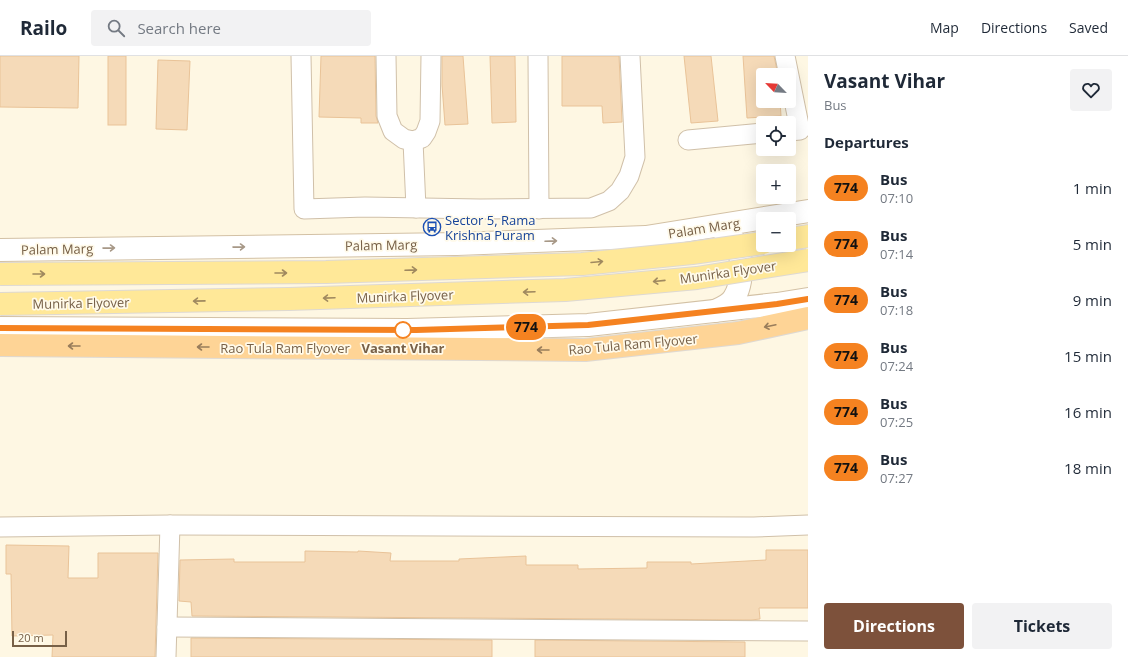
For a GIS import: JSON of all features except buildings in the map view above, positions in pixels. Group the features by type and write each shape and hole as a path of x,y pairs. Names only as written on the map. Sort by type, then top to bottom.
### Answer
{"highway":[{"name":"Rao Tula Ram Flyover","path":"0,345 585,350 738,333 808,317"}],"main road":[{"name":"Palam Marg","path":"0,250 457,244 646,237 808,211"},
{"path":"705,228 728,235 738,246 741,262 740,280 735,297 725,306 716,311"},
{"path":"796,238 808,236"},
{"name":"Munirka Flyover","path":"0,274 326,272 582,264 692,253 756,244"},
{"name":"Munirka Flyover","path":"0,304 289,299 565,290 697,278 808,260"},
{"path":"0,328 425,329 588,325 777,304 808,299"},
{"path":"777,304 808,317"}],"street":[{"path":"301,56 304,209 365,207 594,207 609,201 620,191 629,176 635,157 630,56"},
{"path":"386,56 387,116 393,130 404,139 413,141 422,138 430,122 431,56"},
{"path":"538,56 540,208"},
{"path":"785,56 800,130 796,130"},
{"path":"688,140 756,134"},
{"path":"413,141 416,208"},
{"path":"0,527 754,527 808,525"},
{"path":"166,657 170,526"},
{"path":"167,627 808,631"}],"bus line":[{"name":"774","path":"0,328 416,330 588,325 777,304 808,299"}],"place":[{"name":"Sector 5, Rama Krishna Puram","path":"432,227"},
{"name":"Vasant Vihar","path":"403,330"}]}
